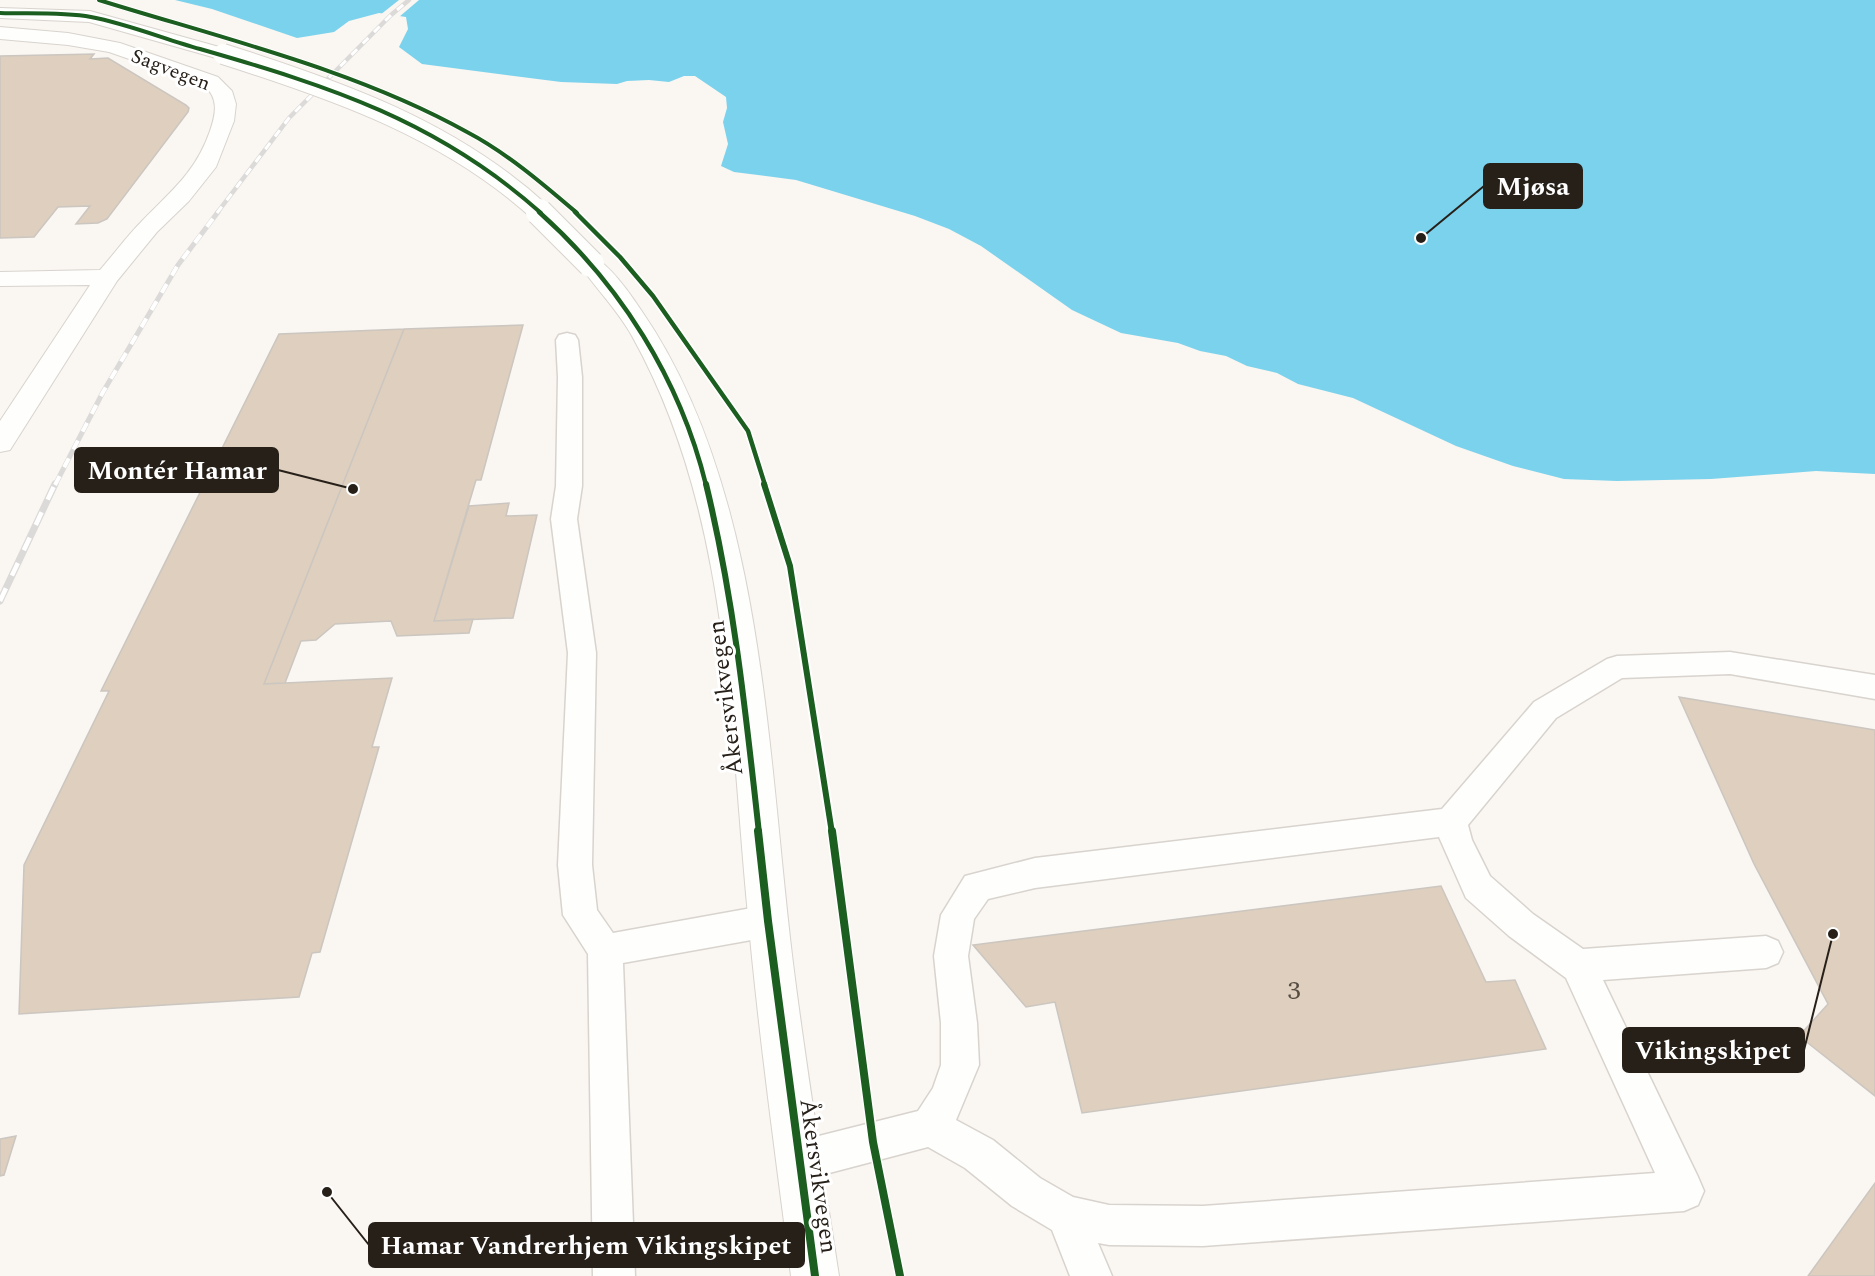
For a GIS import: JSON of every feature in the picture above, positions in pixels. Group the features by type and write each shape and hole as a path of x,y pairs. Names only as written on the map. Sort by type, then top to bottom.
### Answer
{"street":[{"name":"Åkersvikvegen","path":"51,0 74,5 90,17"},
{"name":"Åkersvikvegen","path":"8,13 90,17 224,54 297,77 367,103 439,139 518,193 591,264 629,311 661,367 681,411 701,464 722,549 740,657 768,921 815,1276"},
{"name":"Sagvegen","path":"0,443 107,277 148,226 181,196 205,167 224,121 226,104 222,91 211,81 113,47 0,31 8,13"},
{"path":"0,279 107,277"}],"lane":[{"path":"567,340 570,377 569,486 564,519 582,653 575,865 580,915 605,950 614,1276"},
{"path":"799,1161 930,1127 947,1100 960,1065 959,1023 951,956 958,915 977,887 1035,873 1451,822 1545,710 1617,668 1730,663 1875,687"},
{"path":"930,1127 979,1154 1026,1192 1066,1216 1109,1225 1203,1226 1684,1191 1578,966 1521,925 1478,887 1456,841 1451,822"},
{"path":"605,950 768,921"},
{"path":"1578,966 1766,952"},
{"path":"1066,1216 1091,1276"}],"water":[{"path":"175,0 1875,0 1875,474 1816,471 1711,479 1617,481 1564,479 1513,466 1456,446 1353,398 1298,384 1277,373 1247,366 1226,356 1200,351 1178,343 1121,333 1072,310 981,246 949,229 915,216 796,180 734,172 721,166 728,144 723,122 727,108 726,97 695,76 684,76 669,82 649,80 617,84 561,82 422,64 399,47 408,29 406,17 379,13 349,21 334,32 297,38 212,9"}],"pier":[{"path":"399,0 419,0 399,17 380,15"}],"building":[{"path":"94,54 90,59 108,58 186,105 189,108 188,112 107,219 98,223 76,224 90,206 58,207 34,237 0,238 0,56"},
{"path":"523,325 481,480 476,480 434,621 473,619 469,633 397,636 391,621 335,624 316,640 301,641 285,683 264,684 404,329"},
{"path":"404,329 264,684 392,678 372,747 379,747 320,952 312,953 299,997 19,1014 24,865 109,691 101,691 279,334"},
{"path":"509,503 506,516 537,515 513,618 434,621 469,506"},
{"path":"1679,697 1875,730 1875,1096 1799,1036 1828,1004 1754,864"},
{"path":"1441,886 1486,982 1515,980 1546,1049 1082,1113 1055,1002 1026,1007 973,945"},
{"path":"16,1136 4,1175 0,1176 0,1139"},
{"path":"1875,1183 1875,1276 1808,1276"}],"railway":[{"path":"217,213 289,118 391,15 409,0"},
{"path":"55,485 103,392 178,265 218,212"},
{"path":"0,601 55,484"}],"cycle path":[{"path":"99,0 365,83 468,132 553,192 590,225 620,257 653,296 748,431 790,566 829,807 873,1142 900,1276"},
{"path":"0,13 90,17 297,77 367,103 405,121 439,139 518,193 556,227 591,264 629,311 661,367 681,411 701,464 722,549 740,657 768,921 815,1276"}],"place":[{"name":"Mjøsa","path":"1421,238"},
{"name":"Montér Hamar","path":"353,489"},
{"name":"Vikingskipet","path":"1833,934"},
{"name":"Hamar Vandrerhjem Vikingskipet","path":"327,1192"}]}
